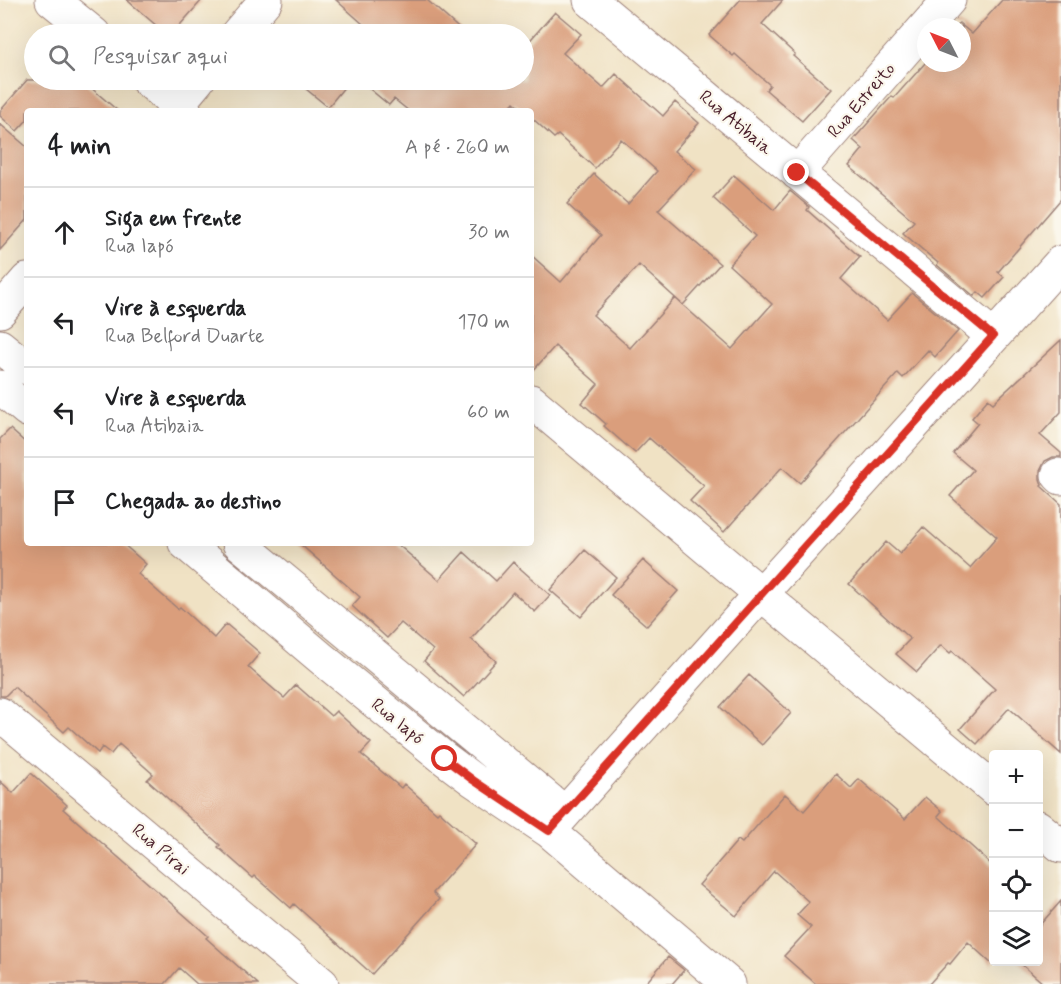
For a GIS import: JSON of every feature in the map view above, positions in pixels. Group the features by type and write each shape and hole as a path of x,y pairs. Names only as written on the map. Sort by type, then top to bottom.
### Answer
{"street":[{"path":"52,0 82,24"},
{"path":"246,24 266,0"},
{"name":"Rua Estreito","path":"797,173 950,0"},
{"name":"Rua Atibaia","path":"605,5 797,173 993,336"},
{"path":"158,90 177,108"},
{"path":"179,108 191,90"},
{"path":"557,822 1061,262"},
{"path":"0,311 24,283"},
{"path":"0,346 24,366"},
{"path":"0,387 24,407"},
{"path":"534,404 989,786"},
{"name":"Rua Iapó","path":"189,546 321,658 473,780 557,822"},
{"name":"Rua Iapó","path":"242,546 557,822 729,984"},
{"name":"Rua Pirai","path":"0,714 322,984"},
{"path":"1043,831 1061,846"}],"building":[{"path":"127,0 202,0 181,24 155,24"},
{"path":"336,0 427,0 454,24 363,24"},
{"path":"740,0 783,0 762,24 795,54 793,56 831,89 802,121 766,90 770,85 709,35"},
{"path":"1002,0 1061,0 1061,199 998,272 1004,277 985,298 978,292 974,296 903,233 914,221 849,166 863,149 853,140 892,96 894,98 917,72 971,72 972,34"},
{"path":"555,12 581,34 563,53 603,88 616,74 663,116 675,102 699,123 674,151 696,169 658,210 720,264 683,305 639,265 593,315 630,348 675,298 732,349 772,304 729,265 755,236 713,198 734,175 774,210 790,191 809,207 807,210 860,257 841,279 887,320 912,293 958,331 935,357 928,350 903,378 898,373 800,483 782,467 724,532 690,501 704,486 649,438 635,453 582,403 598,384 555,346 534,370 534,258 561,282 601,235 567,204 594,174 628,204 657,171 621,139 595,168 558,135 554,138 534,120 534,108 521,108 514,102 509,108 405,108 394,99 389,105 371,90 534,90 534,36"},
{"path":"24,83 24,90 94,90 115,108 24,108 24,123 17,131 0,116 0,111"},
{"path":"307,90 342,90 328,107"},
{"path":"0,124 24,144 24,223 0,250"},
{"path":"1061,340 1061,412 1040,435 1061,453 1061,457 1053,457 1045,461 1040,471 1040,479 1041,486 1061,504 1061,754 1009,708 977,744 960,729 995,689 952,651 950,653 941,645 917,672 896,654 910,639 849,584 886,542 900,554 923,527 970,568 997,537 950,496 973,470 953,453 978,423 972,418 988,399 993,403"},
{"path":"10,429 24,441 24,546 125,546 146,564 138,574 178,609 180,607 214,638 226,624 260,653 248,667 284,698 296,685 331,716 336,711 371,743 361,754 401,788 404,784 437,813 439,811 476,844 433,893 439,899 372,974 294,904 291,908 218,847 220,845 147,780 153,774 119,744 111,754 102,747 98,753 69,727 64,732 14,687 5,696 0,696 0,439"},
{"path":"302,546 399,546 439,580 464,552 496,581 513,562 550,595 535,612 513,592 471,639 496,661 464,697 424,661 433,650 401,623 387,638 352,606 360,597"},
{"path":"585,550 616,577 581,617 550,590"},
{"path":"643,560 678,591 647,626 611,595"},
{"path":"749,675 791,713 762,745 720,707"},
{"path":"31,773 67,805 63,809 208,936 206,938 258,984 197,984 179,968 165,984 0,984 0,781 13,793"},
{"path":"836,774 851,788 859,779 905,819 925,797 942,811 938,816 989,862 989,961 968,942 929,984 816,984 784,956 811,927 797,915 809,902 774,871 736,916 699,885 738,840 742,843 785,794 804,811"},
{"path":"1061,901 1061,984 1044,984 1024,966 1043,966 1043,921"},
{"path":"668,957 684,970 672,984 645,984"}],"route":[{"path":"445,759 549,831 993,336 797,173"}]}
